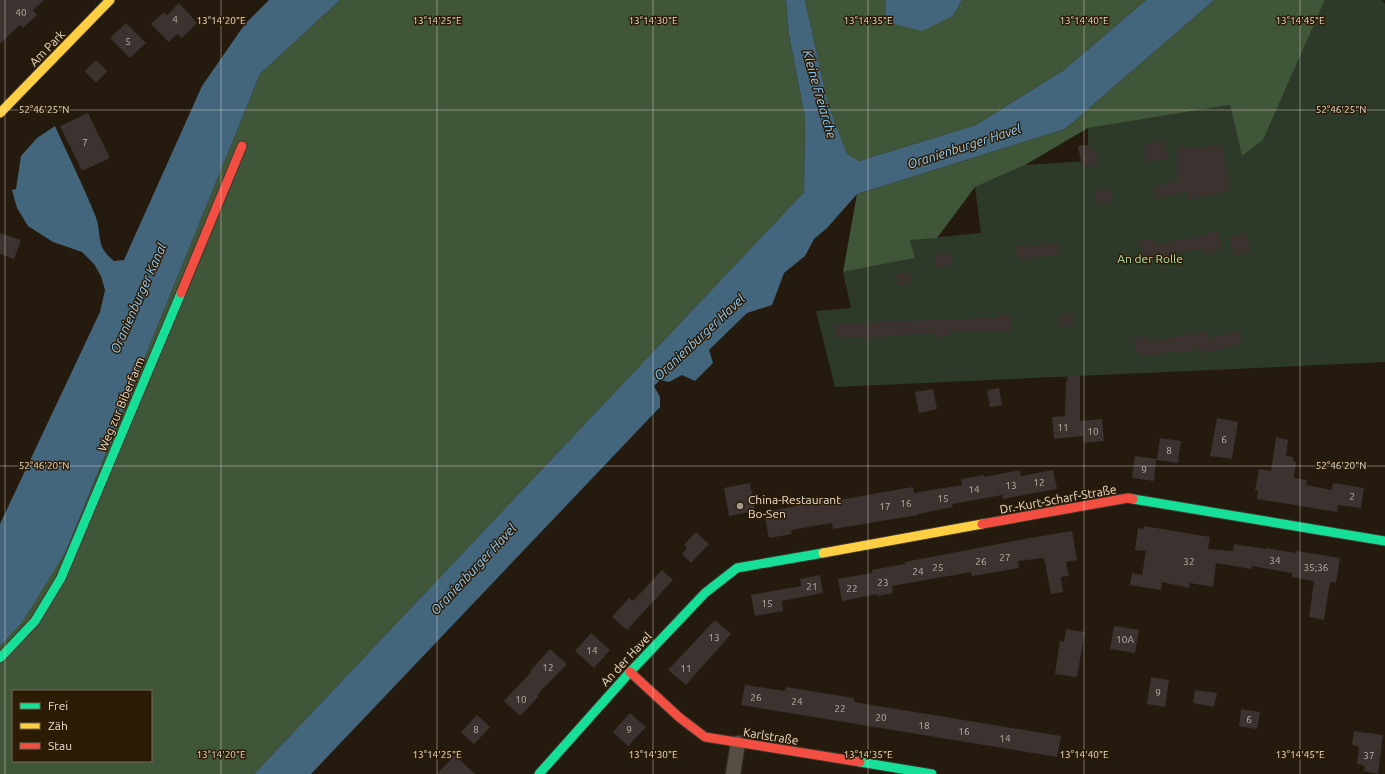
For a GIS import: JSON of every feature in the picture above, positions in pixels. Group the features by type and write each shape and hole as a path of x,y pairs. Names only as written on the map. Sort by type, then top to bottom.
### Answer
{"street":[{"name":"Am Park","path":"0,113 110,0"},
{"name":"Weg zur Biberfarm","path":"0,658 35,621 60,578 79,537 242,146"},
{"name":"Dr.-Kurt-Scharf-Straße","path":"737,568 1128,498 1385,541"},
{"name":"An der Havel","path":"539,774 630,672 705,593 737,568"},
{"name":"Karlstraße","path":"630,672 680,718 705,737 932,774"},
{"path":"733,774 738,743"}],"green space":[{"path":"340,0 786,0 789,35 805,117 804,192 254,774 0,774 0,646 66,551 260,74"},
{"path":"805,0 886,0 886,22 953,16 962,0 1146,0 1064,70 976,125 859,161 847,155 828,104"},
{"path":"1214,0 1325,0 1263,140 1242,156 1230,105 1088,128 1025,165 975,187 937,238 910,240 915,258 843,272 857,194 1065,129"},
{"name":"An der Rolle","path":"1325,0 1382,0 1385,4 1385,362 835,387 816,311 851,308 843,272 915,258 910,240 981,233 975,187 1025,165 1088,161 1088,128 1230,105 1242,156 1263,140"}],"water":[{"name":"Oranienburger Kanal","path":"269,0 340,0 260,74 66,551 22,622 0,646 0,524 100,312 105,290 101,276 94,264 82,252 53,242 28,226 17,208 12,190 16,189 21,156 37,138 55,126 95,215 101,244 104,250 114,261 124,260 202,86 245,24"},
{"path":"786,0 805,0 828,104 847,154 859,161 976,125 1064,70 1146,0 1214,0 1065,129 857,194 827,228 814,239 805,256 784,273 772,305 747,313 709,350 713,363 695,381 682,375 669,382 660,380 654,386 660,397 660,407 311,774 254,774 804,192 805,117 789,35"},
{"path":"886,0 962,0 953,16 922,31 886,22"}],"building":[{"path":"0,0 44,0 33,10 37,15 23,28 20,25 0,44"},
{"path":"179,3 197,23 182,38 177,34 169,42 151,24 164,12 167,15"},
{"path":"126,23 146,43 130,58 110,38"},
{"path":"96,60 107,71 96,83 85,71"},
{"path":"88,113 110,158 82,171 60,126"},
{"path":"1164,140 1168,158 1147,162 1144,145"},
{"path":"1222,144 1223,158 1231,190 1188,200 1187,191 1157,199 1154,187 1178,181 1177,148 1195,147 1195,149"},
{"path":"1090,145 1092,151 1096,154 1098,164 1082,166 1078,146"},
{"path":"1109,188 1113,201 1097,205 1094,192"},
{"path":"1217,231 1223,250 1205,254 1203,248 1158,258 1158,260 1145,264 1139,241 1153,238 1155,245 1188,239"},
{"path":"0,233 21,240 14,259 0,254"},
{"path":"1245,233 1251,252 1234,257 1229,238"},
{"path":"1058,243 1060,252 1058,252 1058,255 1045,257 1045,255 1018,260 1015,247 1029,244 1030,246"},
{"path":"949,252 953,264 937,268 934,256"},
{"path":"910,272 911,284 897,286 896,274"},
{"path":"1010,314 1012,332 949,332 949,336 934,337 934,333 864,339 864,337 835,337 834,324 964,319 997,317 997,315"},
{"path":"1073,314 1074,326 1060,327 1059,315"},
{"path":"1239,330 1243,344 1204,353 1203,349 1177,353 1177,351 1169,352 1143,357 1142,353 1137,354 1134,338 1148,335 1149,342 1206,331 1208,338"},
{"path":"1068,376 1080,376 1080,421 1102,419 1104,441 1084,443 1083,436 1054,439 1052,417 1065,416 1066,384"},
{"path":"999,388 1002,405 990,407 987,390"},
{"path":"933,389 937,409 919,413 915,392"},
{"path":"1217,418 1238,422 1232,459 1210,456"},
{"path":"1276,437 1288,440 1286,456 1293,457 1293,461 1296,462 1294,478 1307,480 1306,485 1332,490 1333,483 1364,488 1361,508 1338,505 1337,512 1257,499 1258,490 1255,490 1259,469 1271,471"},
{"path":"1160,438 1181,441 1178,463 1156,460 1154,481 1132,478 1135,456 1157,459"},
{"path":"1020,470 1021,476 1053,470 1057,489 1003,499 1002,495 952,504 953,507 918,515 833,529 832,523 791,530 792,534 769,538 764,512 797,506 796,503 827,498 828,502 913,487 914,493 962,485 961,479 984,475 984,477"},
{"path":"750,483 755,511 729,516 724,488"},
{"path":"1144,526 1210,537 1208,549 1233,551 1234,544 1340,558 1336,583 1330,582 1324,620 1309,617 1314,581 1292,577 1292,573 1252,566 1251,569 1216,563 1213,587 1190,583 1189,588 1162,582 1161,590 1130,585 1132,573 1142,575 1146,551 1135,550 1138,528 1144,529"},
{"path":"1072,531 1077,560 1066,562 1069,576 1061,577 1063,592 1051,594 1044,558 1018,561 1019,568 972,576 971,572 892,586 893,593 877,596 877,594 842,601 838,579 872,573 872,570 905,564 905,562"},
{"path":"696,532 709,544 691,563 682,554 687,548 684,545"},
{"path":"662,570 673,580 627,630 612,617 629,598 633,601"},
{"path":"820,575 823,593 782,601 783,611 755,616 751,595 801,586 800,579"},
{"path":"715,620 731,634 686,685 668,670"},
{"path":"1114,626 1139,630 1135,653 1110,649"},
{"path":"1066,629 1085,632 1077,677 1055,674 1060,641 1064,642"},
{"path":"591,633 610,650 594,668 575,651"},
{"path":"550,649 567,664 537,695 539,696 520,716 504,701"},
{"path":"1151,677 1169,680 1165,707 1147,704"},
{"path":"745,685 785,691 786,687 854,698 854,702 1061,736 1057,757 741,705"},
{"path":"1195,690 1217,693 1214,707 1193,703"},
{"path":"1241,709 1260,712 1257,729 1239,726"},
{"path":"630,713 646,727 628,746 613,732"},
{"path":"477,715 490,727 474,744 461,732"},
{"path":"1354,731 1383,735 1378,774 1364,771 1365,766 1357,764 1359,747 1352,745"},
{"path":"455,755 475,774 437,774"}],"traffic: fast":[{"path":"0,658 35,621 61,578 181,293"},
{"path":"1133,499 1385,541"},
{"path":"539,774 630,672 705,593 737,568 823,553"},
{"path":"860,762 932,774"}],"traffic: slow":[{"path":"0,113 110,0"},
{"path":"823,553 982,524"}],"traffic: jam":[{"path":"181,293 242,146"},
{"path":"982,524 1128,498 1133,499"},
{"path":"630,672 680,718 705,737 860,762"}],"place":[{"name":"China-Restaurant Bo-Sen","path":"740,506"}],"water label":[{"name":"Kleine Freiarche","path":"820,94"},
{"name":"Oranienburger Havel","path":"964,146"},
{"name":"Oranienburger Havel","path":"699,337"},
{"name":"Oranienburger Havel","path":"473,569"}]}
